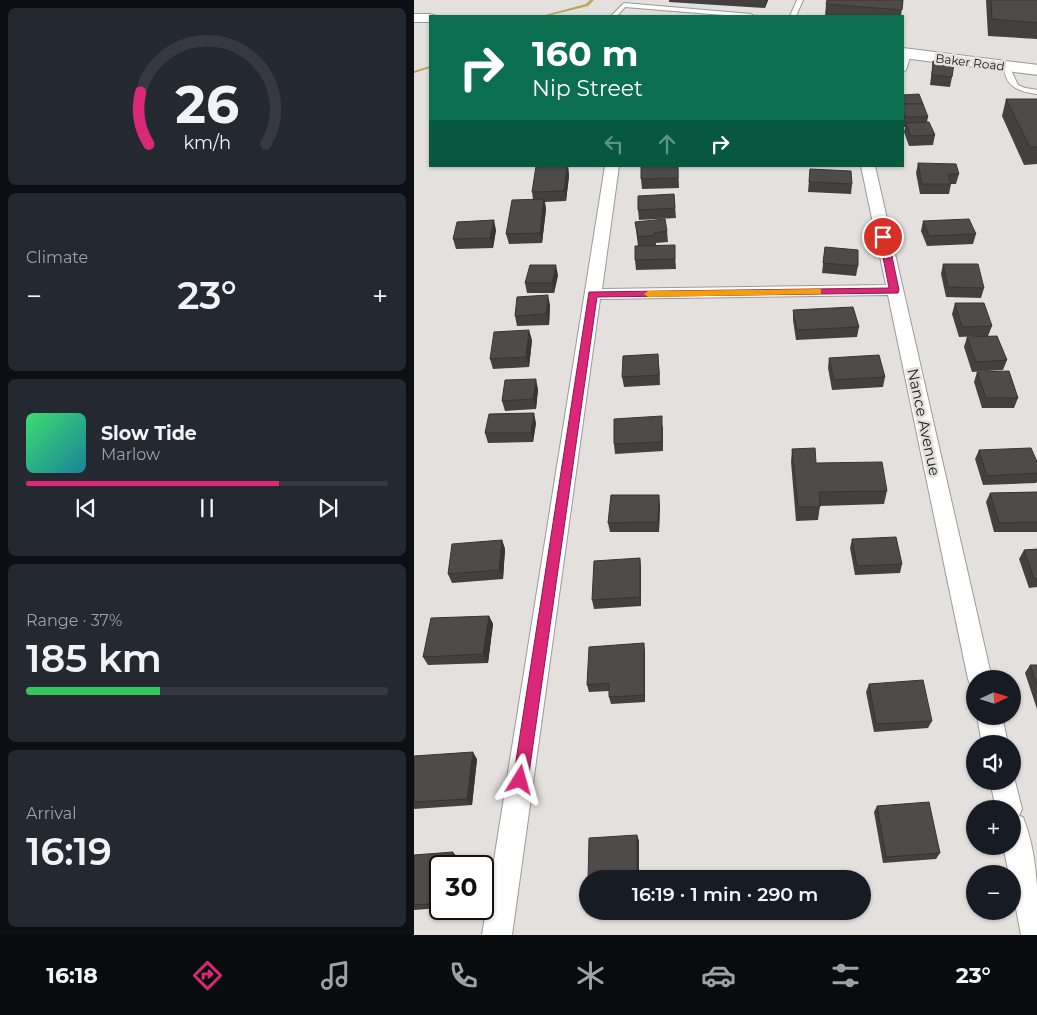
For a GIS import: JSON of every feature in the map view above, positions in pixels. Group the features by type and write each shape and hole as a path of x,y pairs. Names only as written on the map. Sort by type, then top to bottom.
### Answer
{"street":[{"path":"414,18 429,18"},
{"name":"Baker Road","path":"905,54 1037,70"},
{"path":"497,935 612,167"},
{"name":"Nance Avenue","path":"868,167 978,670"},
{"path":"593,294 895,290"},
{"path":"1019,855 1036,935"}],"lane":[{"path":"793,15 800,0"},
{"path":"615,15 624,3 741,15"},
{"path":"1006,66 1012,84 1017,88 1037,92"}],"building":[{"path":"827,0 903,0 902,10 826,4"},
{"path":"991,0 1038,0 1038,23 992,19"},
{"path":"933,61 954,63 952,77 932,75"},
{"path":"919,94 923,104 904,104 904,95"},
{"path":"1006,99 1038,99 1038,147 1030,147"},
{"path":"904,104 923,104 928,117 905,117"},
{"path":"929,122 935,135 911,136 906,123"},
{"path":"918,163 956,164 959,174 948,174 951,184 922,184"},
{"path":"536,167 567,167 564,191 532,192"},
{"path":"641,167 678,167 678,178 641,179"},
{"path":"810,169 851,171 852,184 809,182"},
{"path":"674,194 675,208 638,210 638,196"},
{"path":"544,199 540,233 506,234 512,200"},
{"path":"665,219 667,231 638,237 635,222"},
{"path":"969,219 976,234 929,236 923,221"},
{"path":"494,220 490,238 453,239 457,222"},
{"path":"675,245 675,259 635,260 635,246"},
{"path":"825,247 858,250 858,266 823,263"},
{"path":"943,264 978,264 984,288 948,287"},
{"path":"530,265 556,265 552,283 525,283"},
{"path":"548,295 546,314 515,316 517,297"},
{"path":"955,303 984,303 992,326 962,327"},
{"path":"853,307 859,327 797,330 793,310"},
{"path":"529,330 526,357 490,359 494,332"},
{"path":"997,336 1007,360 976,362 967,337"},
{"path":"658,354 659,375 622,377 623,356"},
{"path":"879,355 885,377 834,380 829,358"},
{"path":"1009,371 1018,398 986,398 977,372"},
{"path":"536,379 533,399 502,401 505,380"},
{"path":"534,413 531,433 485,433 489,414"},
{"path":"662,416 662,442 614,444 614,419"},
{"path":"815,448 816,463 882,462 887,491 819,492 820,507 798,507 792,449"},
{"path":"1031,448 1038,464 1038,473 987,476 979,450"},
{"path":"1038,492 1038,522 999,523 990,493"},
{"path":"611,495 659,495 658,522 608,523"},
{"path":"896,537 902,564 857,566 852,539"},
{"path":"502,540 499,570 448,574 452,544"},
{"path":"1038,549 1038,578 1034,579 1024,550"},
{"path":"640,558 640,597 592,600 594,561"},
{"path":"489,616 483,654 423,657 431,618"},
{"path":"644,643 644,695 609,697 609,683 587,685 589,647"},
{"path":"1030,665 1038,665 1038,687"},
{"path":"923,680 932,721 876,724 869,684"},
{"path":"473,752 467,799 414,802 414,756"},
{"path":"929,802 940,853 886,857 877,806"},
{"path":"637,835 637,870 588,870 589,838"},
{"path":"453,852 453,855 429,855 429,904 414,905 414,855"}],"waterway":[{"path":"547,15 587,5 592,0"},
{"path":"414,72 429,67"}],"slow traffic":[{"path":"648,294 818,292"}],"route":[{"path":"520,780 593,294 895,290 883,237"}]}
